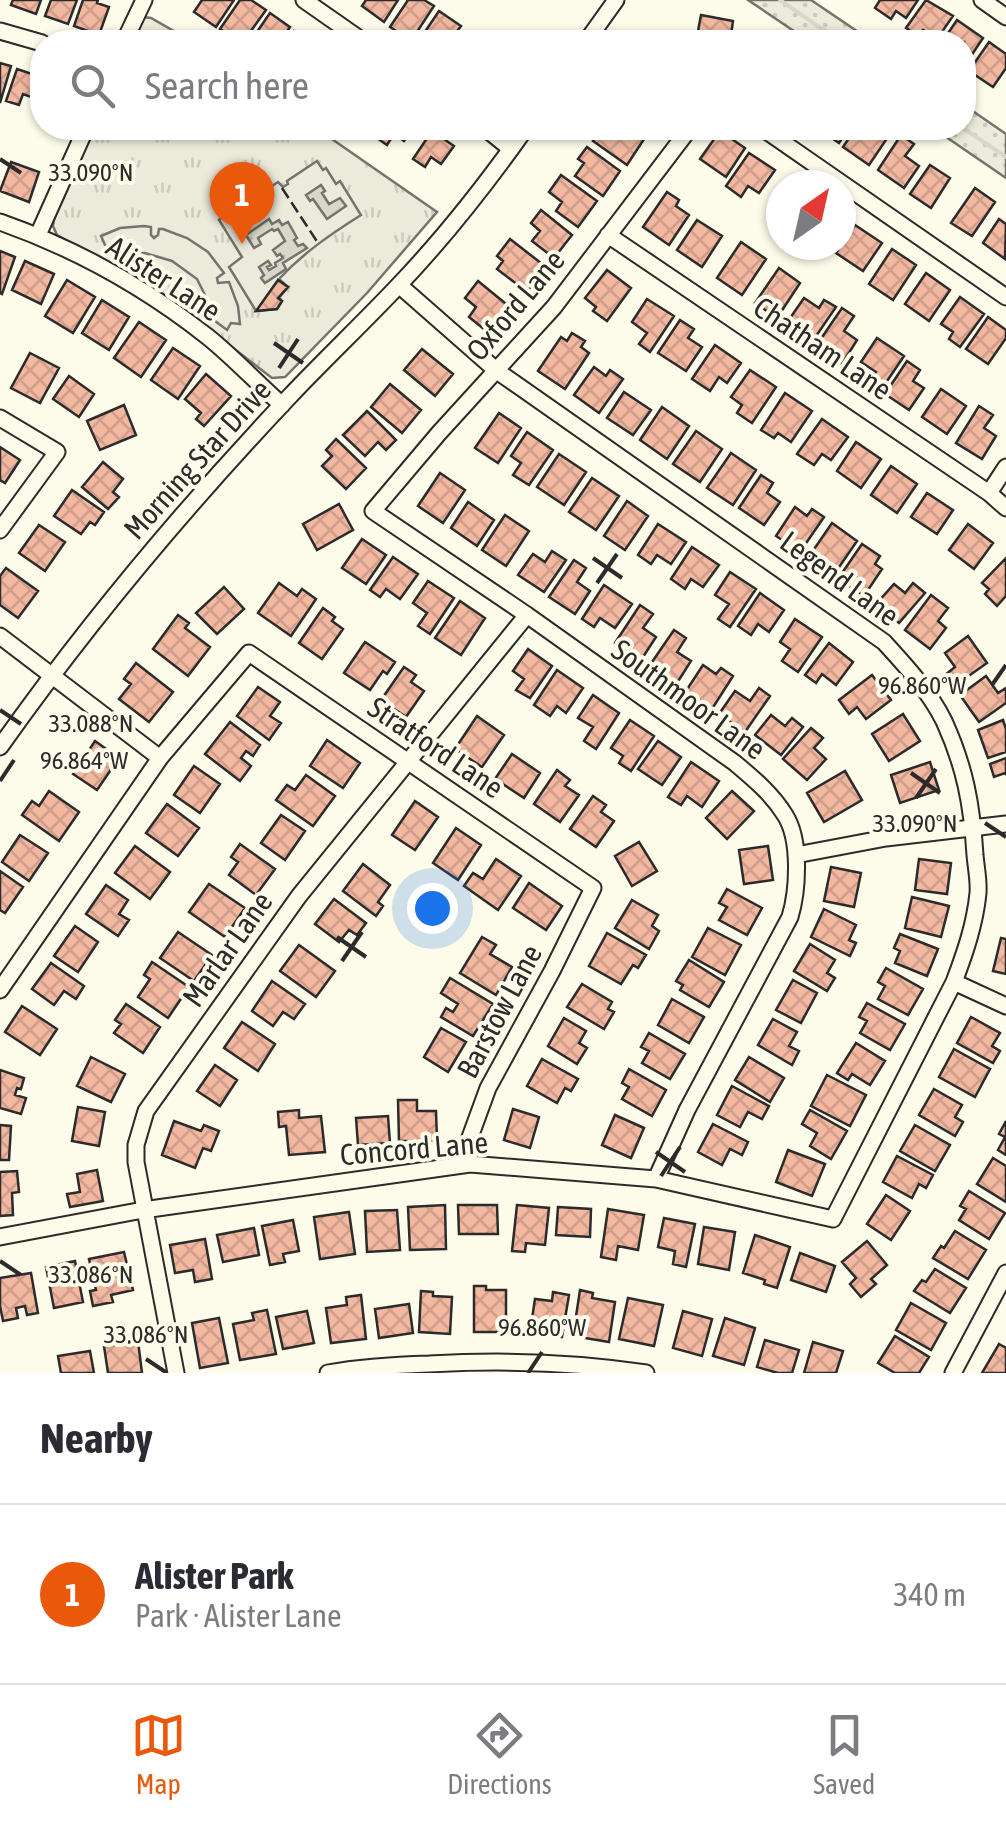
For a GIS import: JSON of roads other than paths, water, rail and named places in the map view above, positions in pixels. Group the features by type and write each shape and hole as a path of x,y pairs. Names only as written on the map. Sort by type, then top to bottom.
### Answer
{"street":[{"path":"130,30 144,0"},
{"path":"304,0 347,30"},
{"path":"595,30 616,0"},
{"path":"982,0 1006,17"},
{"path":"0,31 30,40"},
{"path":"38,235 81,140"},
{"path":"499,140 510,149"},
{"name":"Morning Star Drive","path":"0,747 50,675 140,565 282,405 400,285 517,140"},
{"name":"Oxford Lane","path":"373,511 554,307 681,140"},
{"path":"779,140 1006,296"},
{"name":"Alister Lane","path":"0,222 38,235 104,268 158,302 209,338 282,405"},
{"name":"Chatham Lane","path":"608,235 1006,508"},
{"name":"Legend Lane","path":"400,285 498,370 884,642 922,687 943,720 968,784 974,829 978,892 968,944 954,982 833,1219"},
{"path":"0,418 58,452 0,530"},
{"path":"988,493 1006,468"},
{"name":"Southmoor Lane","path":"373,511 735,764 766,790 788,820 796,855 795,900 790,917 687,1110 656,1178"},
{"name":"Marlar Lane","path":"176,1373 136,1162 136,1145 146,1111 299,896 527,616"},
{"path":"0,636 160,758 0,990"},
{"name":"Stratford Lane","path":"160,758 249,653 592,888"},
{"path":"796,855 886,838 1006,824"},
{"name":"Barstow Lane","path":"470,1164 469,1140 488,1088 592,888"},
{"path":"954,982 1006,1006"},
{"name":"Concord Lane","path":"0,1236 144,1210 470,1164 656,1178 833,1219"},
{"path":"952,1373 1006,1273"},
{"path":"328,1373 407,1364 485,1362 574,1365 646,1373"}],"water":[{"path":"321,185 329,204 340,198 346,206 327,219 306,195"},
{"path":"269,219 272,224 279,220 282,225 288,222 298,246 303,244 307,248 283,263 286,269 265,283 259,267 268,261 269,270 276,266 283,258 273,250 285,241 278,229 272,229 258,238 261,244 254,248 246,235"}],"waterway":[{"path":"780,0 824,30"},
{"path":"976,137 1006,157"}],"place":[{"name":"Alister Park","path":"242,244"}]}
